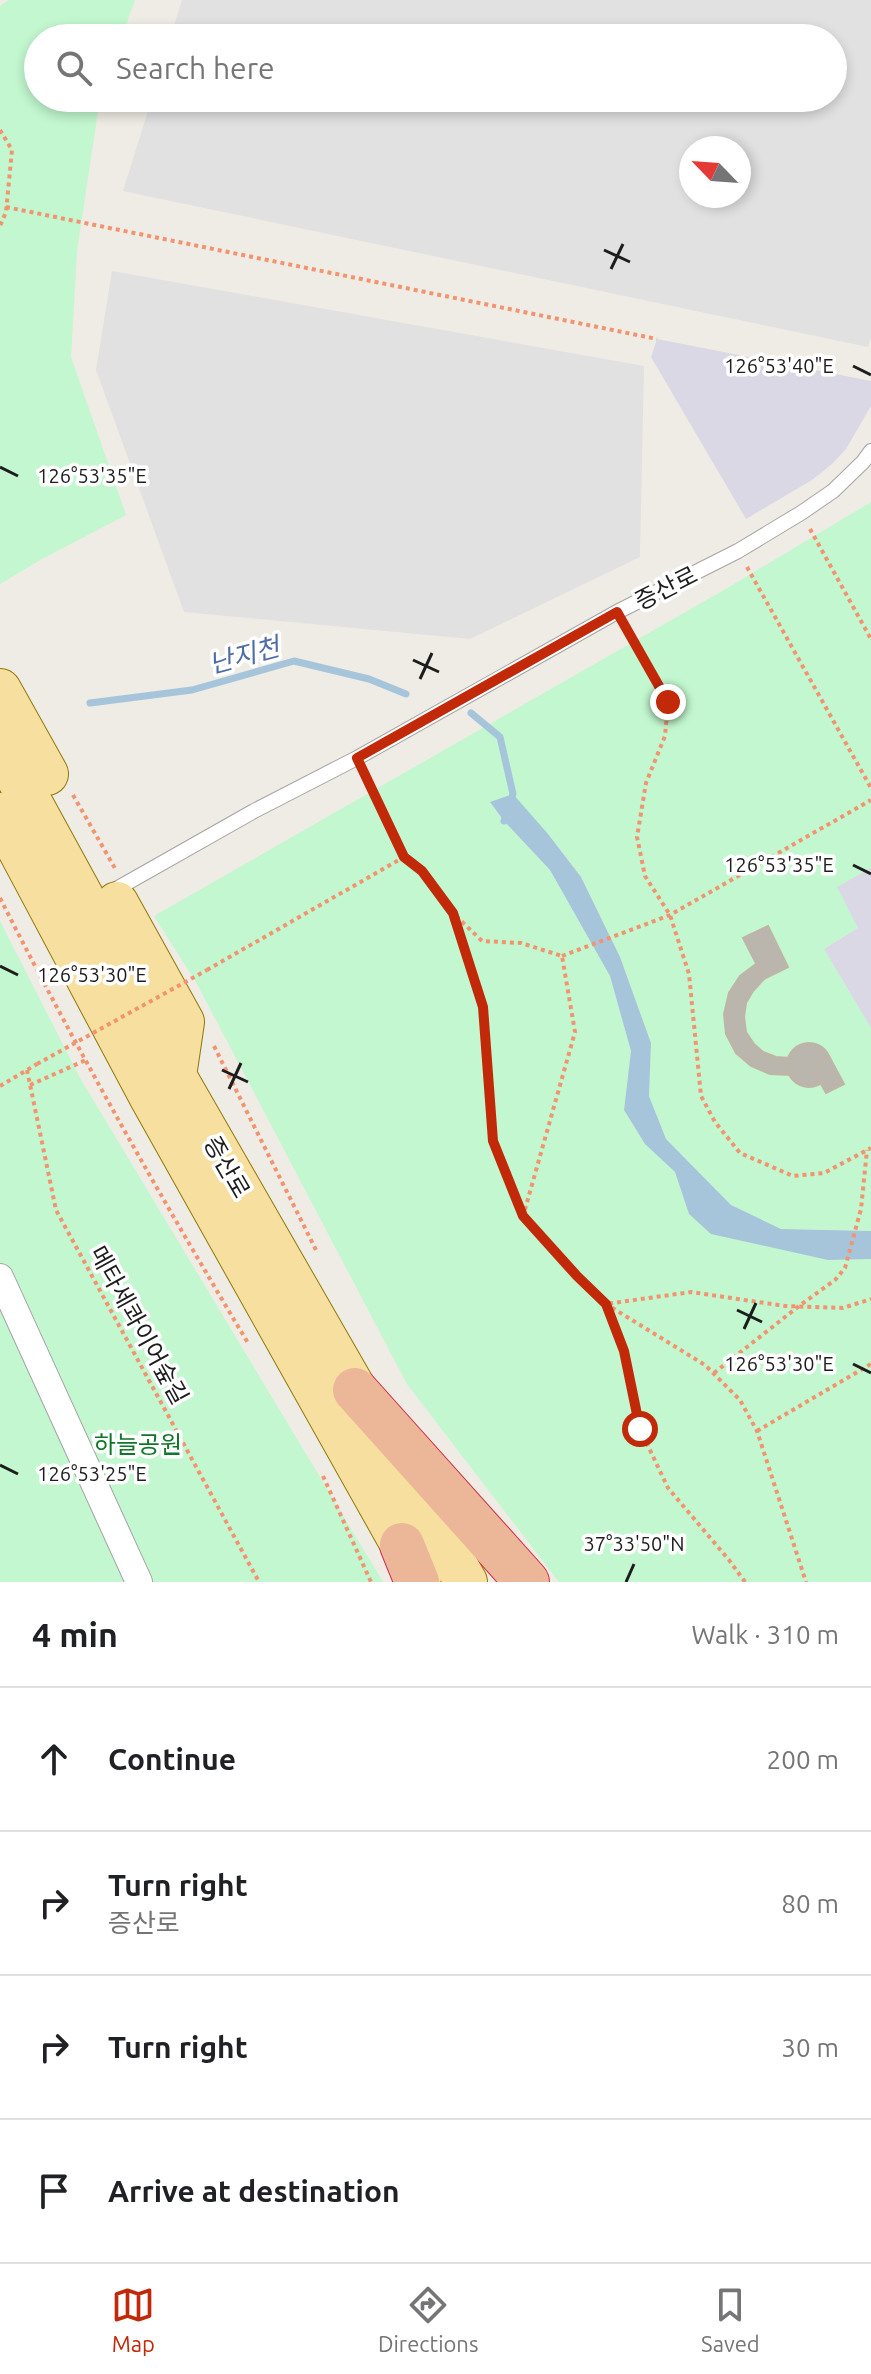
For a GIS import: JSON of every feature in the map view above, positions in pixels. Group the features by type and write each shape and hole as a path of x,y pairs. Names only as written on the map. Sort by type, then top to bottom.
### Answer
{"highway":[{"path":"355,1390 527,1582"}],"main road":[{"path":"0,690 118,888 183,1022 163,1086 105,1071 0,870"},
{"name":"증산로","path":"0,746 87,905 163,1086 414,1570"},
{"name":"증산로","path":"0,814 163,1086 355,1390 466,1582"}],"street":[{"path":"0,1277 139,1582"}],"lane":[{"name":"증산로","path":"118,888 617,612 738,551 833,491 871,451"}],"path":[{"path":"0,130 12,150 6,207 0,226"},
{"path":"6,207 657,339"},
{"path":"801,513 871,639"},
{"path":"738,551 871,788"},
{"path":"617,612 668,702 665,736 646,783 637,837 645,876 670,915 689,974 701,1096 715,1122 740,1153 793,1176 824,1173 869,1149"},
{"path":"357,758 404,857 422,871 453,913 482,941 521,943 562,956 670,915 871,800"},
{"path":"70,790 118,888"},
{"path":"0,1086 404,857"},
{"path":"0,898 173,1218 253,1351"},
{"path":"453,913 483,1007 493,1141 523,1216 606,1304 705,1365 740,1400 757,1431 806,1582"},
{"path":"523,1216 575,1032 562,956"},
{"path":"177,976 185,989"},
{"path":"213,1044 317,1252"},
{"path":"30,1086 86,1060"},
{"name":"메타세콰이어숲길","path":"27,1070 56,1210 259,1582"},
{"path":"714,1373 835,1280 845,1268 857,1227 869,1149"},
{"path":"606,1304 691,1292 799,1306 843,1308 871,1299"},
{"path":"606,1304 624,1351 640,1429 668,1488 745,1582"},
{"path":"757,1431 871,1364"},
{"path":"321,1472 371,1582"}],"green space":[{"path":"9,0 135,0 126,24 24,24 24,112 98,112 77,251 71,357 126,515 0,584 0,6"},
{"path":"871,502 871,868 838,887 858,928 824,949 871,1028 871,1231 781,1229 731,1205 666,1139 649,1096 651,1043 620,957 581,877 513,795 490,802 550,870 610,976 631,1051 624,1110 645,1144 675,1172 689,1214 828,1260 871,1259 871,1582 559,1582 407,1384 196,982 154,916 724,590"},
{"name":"하늘공원","path":"0,921 80,1078 383,1582 0,1582"}],"shaded area":[{"path":"182,0 871,0 871,338 868,347 123,191 148,112 847,112 847,24 174,24"},
{"path":"112,271 644,366 640,557 470,639 184,612 96,370"},
{"path":"657,339 871,381 871,406 846,449 832,464 812,480 746,519 651,357"},
{"path":"871,868 871,1028 824,949 858,928 837,887"}],"water":[{"path":"513,794 581,877 620,957 651,1043 649,1096 666,1139 731,1205 781,1229 871,1231 871,1259 828,1260 711,1234 689,1214 675,1172 645,1144 624,1110 631,1051 610,976 550,870 490,802"}],"building":[{"path":"768,926 788,967 764,979 743,938"},
{"path":"756,964 764,979 746,1003 746,1032 763,1052 789,1058 790,1075 770,1074 751,1066 736,1053 726,1034 724,1014 729,993 740,976"},
{"path":"809,1043 824,1050 831,1065 824,1080 809,1087 794,1080 787,1065 794,1050"},
{"path":"830,1058 844,1084 826,1093 812,1068"}],"waterway":[{"name":"난지천","path":"90,703 192,690 294,661 369,679 406,694"},
{"name":"난지천","path":"471,713 500,737 513,794 504,821"}],"route":[{"path":"640,1429 624,1351 606,1304 523,1216 493,1141 483,1007 453,913 422,871 404,857 357,758 617,612 668,702"}]}
